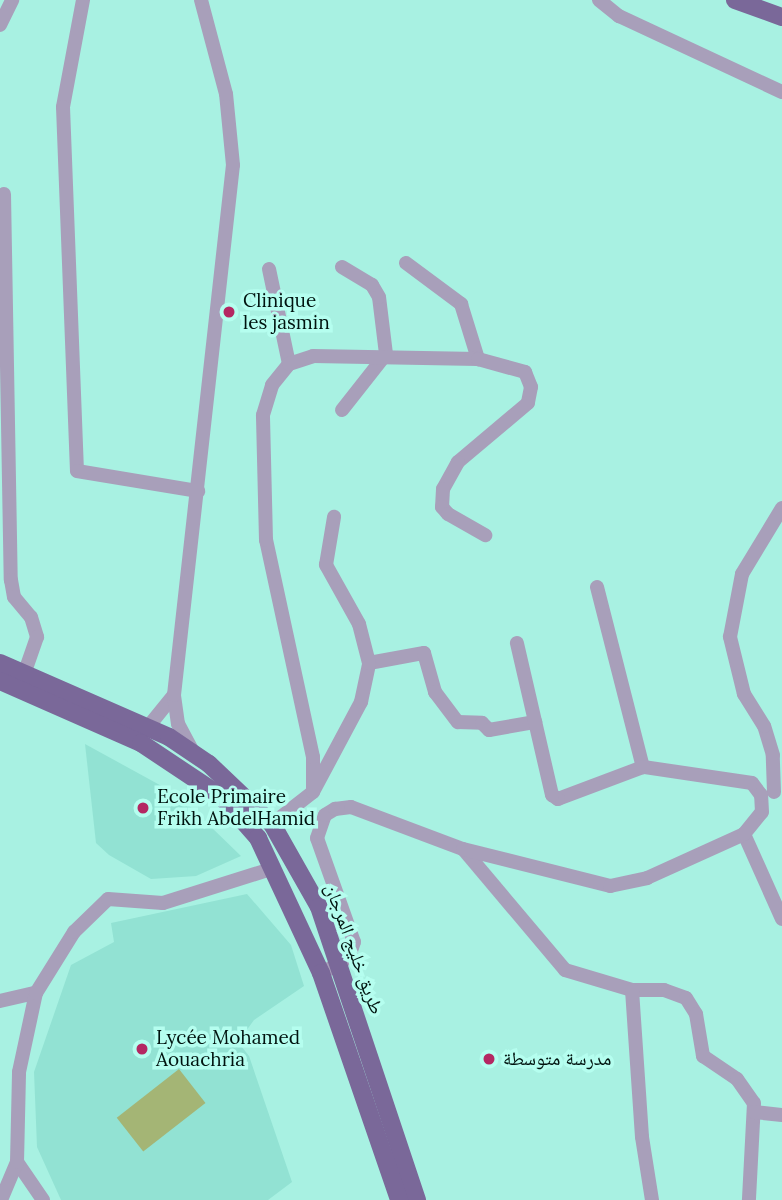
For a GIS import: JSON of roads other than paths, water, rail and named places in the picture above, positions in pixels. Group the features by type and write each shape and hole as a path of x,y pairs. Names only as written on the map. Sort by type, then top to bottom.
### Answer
{"main road":[{"path":"735,0 782,17"},
{"name":"طريق خليج المرجان","path":"0,663 22,681 141,743 184,771 222,797 258,838 274,867 321,973 399,1200"},
{"name":"طريق خليج المرجان","path":"0,681 22,681 148,727 195,754 272,824 319,907 416,1200"},
{"path":"184,771 195,754"}],"street":[{"path":"0,25 12,0"},
{"path":"83,0 63,107 77,471 198,491"},
{"path":"195,754 178,724 174,695 233,165 226,93 201,0"},
{"path":"599,0 619,16 782,92"},
{"path":"4,194 6,577 14,597 36,626 22,681"},
{"path":"406,263 461,304 478,359"},
{"path":"342,267 372,285 379,297 386,354 342,410"},
{"path":"269,270 289,364"},
{"path":"313,792 313,757 266,540 263,415 272,385 289,364 313,356 386,354 478,359 525,372 531,387 528,403 514,420 458,462 443,489 442,507 448,514 485,535"},
{"path":"321,973 339,965 354,942 317,838 325,816 351,807 463,849 610,886 647,878 744,834 762,811 772,792 773,755 764,726 744,694 730,637 742,574 782,508"},
{"path":"272,824 313,792 361,702 369,663 359,624 326,565 334,517"},
{"path":"597,587 643,767"},
{"path":"517,643 550,789 558,799 643,767 740,779 772,792"},
{"path":"369,663 424,653 435,692 458,722 482,723 489,730 535,722"},
{"path":"148,727 174,695"},
{"path":"744,834 782,919"},
{"path":"463,849 565,970 632,990 664,990 686,999 696,1014 703,1056 751,1094 754,1112 750,1200"},
{"path":"1,1200 17,1161 19,1072 36,993 74,932 108,899 163,903 274,867"},
{"path":"632,990 642,1137 652,1200"},
{"path":"0,1001 36,993"},
{"path":"754,1112 782,1115"},
{"path":"17,1161 43,1200"}],"place":[{"name":"Clinique les jasmin","path":"229,312"},
{"name":"Ecole Primaire Frikh AbdelHamid","path":"143,808"},
{"name":"Lycée Mohamed Aouachria","path":"142,1049"},
{"name":"مدرسة متوسطة","path":"489,1059"}]}
